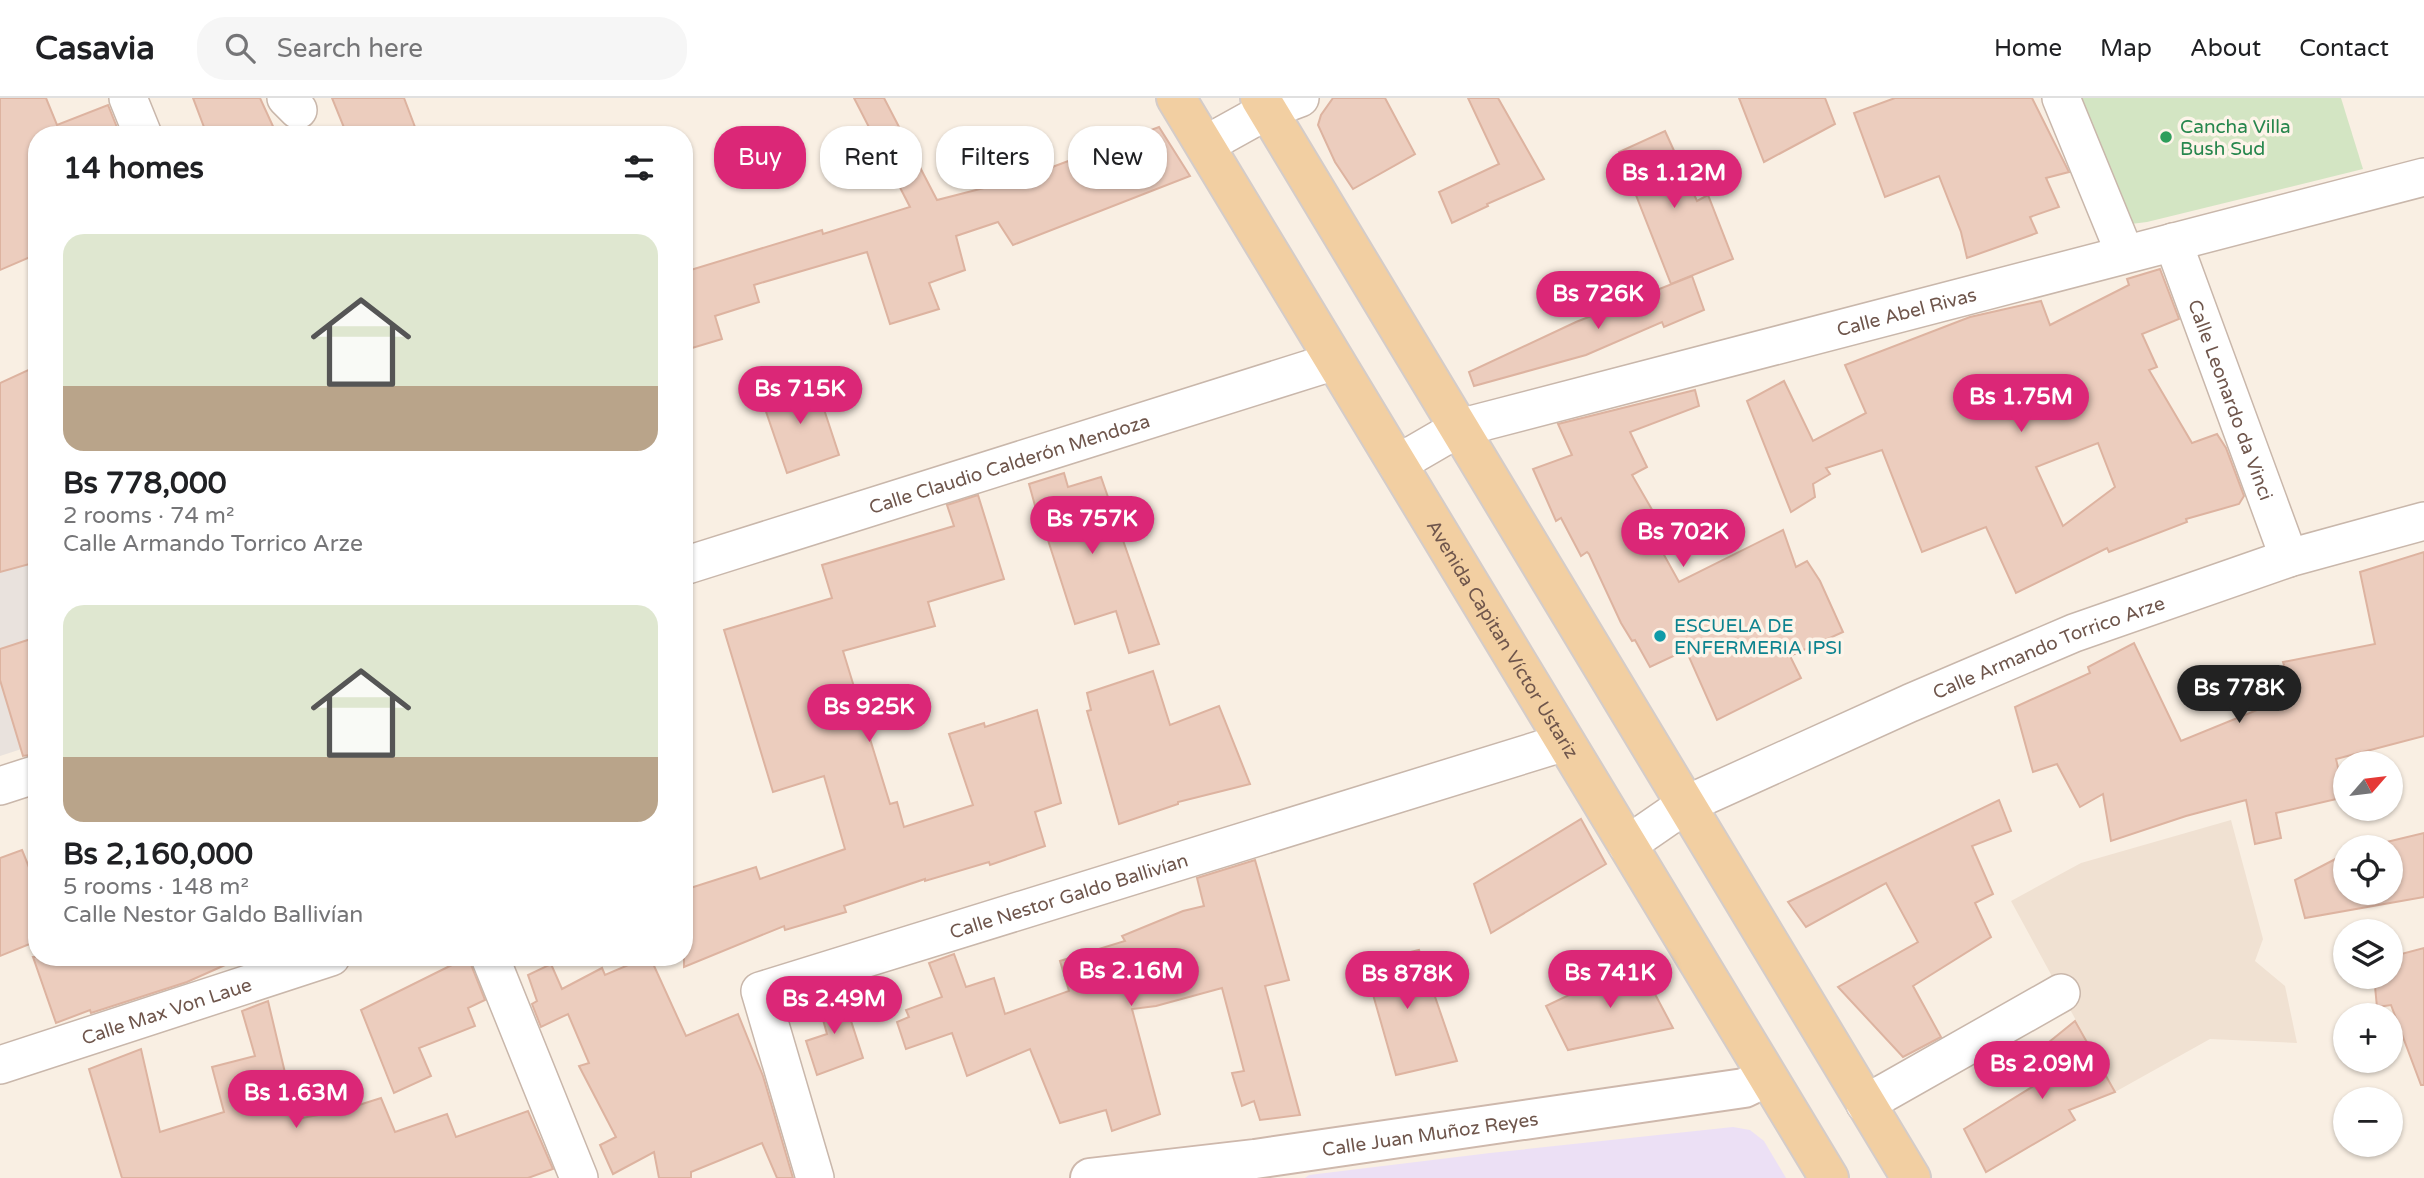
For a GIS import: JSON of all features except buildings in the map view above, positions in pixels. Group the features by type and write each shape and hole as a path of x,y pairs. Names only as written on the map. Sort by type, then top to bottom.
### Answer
{"main road":[{"name":"Avenida Capitan Víctor Ustariz","path":"1176,98 1829,1178"},
{"path":"1276,102 1459,428 1911,1178"}],"street":[{"path":"128,98 139,126"},
{"path":"2061,98 2124,254"},
{"path":"1205,145 1276,102"},
{"name":"Calle Abel Rivas","path":"1397,464 1459,428 2424,177"},
{"name":"Calle Leonardo da Vinci","path":"2173,242 2289,558"},
{"name":"Calle Claudio Calderón Mendoza","path":"693,563 1335,361"},
{"name":"Calle Armando Torrico Arze","path":"1627,845 1685,806 2074,633 2289,558 2424,521"},
{"name":"Calle Nestor Galdo Ballivían","path":"815,1178 760,991 1565,742"},
{"path":"0,786 28,777"},
{"name":"Calle Max Von Laue","path":"0,1065 303,966"},
{"path":"494,966 579,1178"},
{"path":"1865,1104 2061,993"},
{"name":"Calle Juan Muñoz Reyes","path":"1090,1178 1255,1159 1744,1088 1767,1077"}],"shaded area":[{"path":"0,443 28,467 28,747 0,756"},
{"path":"2231,820 2263,939 2255,961 2285,986 2297,1043 2210,1039 2115,1092 2011,901 2081,863"},
{"path":"1733,1127 1750,1130 1764,1141 1786,1178 1305,1178 1309,1175 1490,1153"}],"green space":[{"path":"2077,98 2341,98 2363,169 2131,224"}],"place":[{"name":"Cancha Villa Bush Sud","path":"2166,137"},
{"name":"ESCUELA DE ENFERMERIA IPSI","path":"1660,636"}]}
